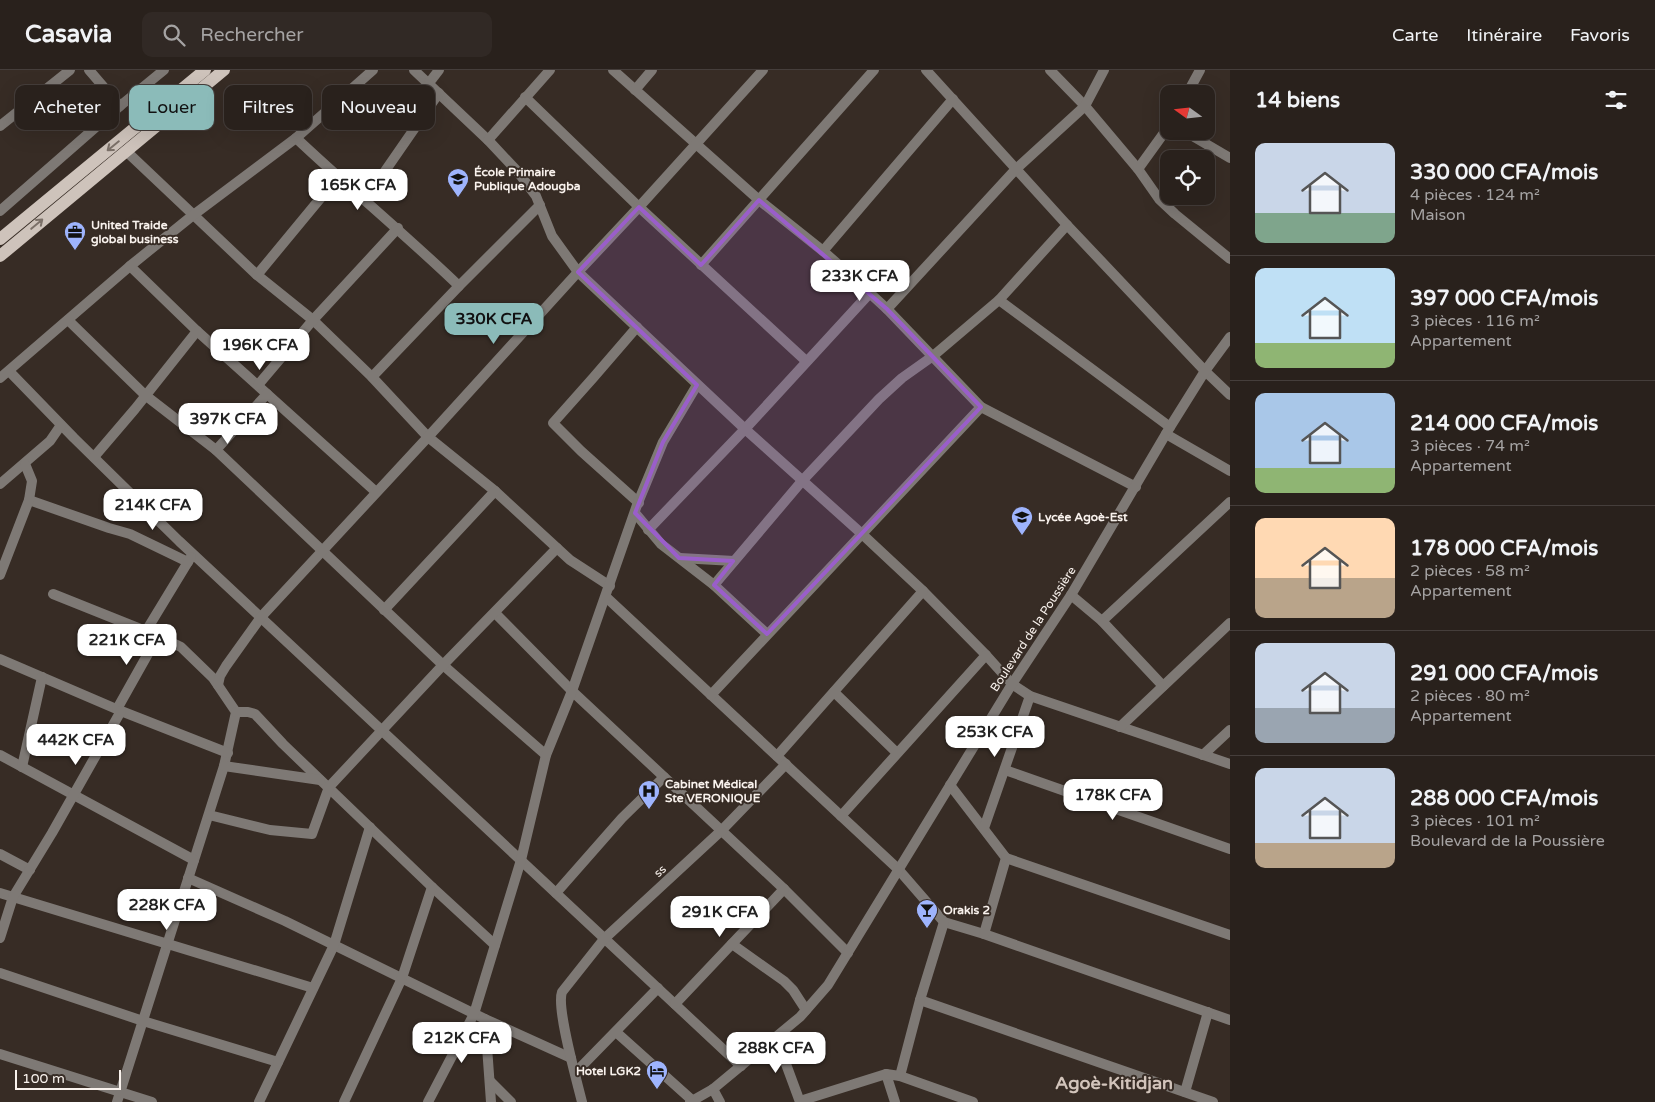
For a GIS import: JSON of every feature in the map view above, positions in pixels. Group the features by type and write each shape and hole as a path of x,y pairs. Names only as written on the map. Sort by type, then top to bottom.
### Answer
{"main road":[{"path":"0,239 205,70"},
{"path":"0,256 224,70"}],"street":[{"path":"0,126 70,70"},
{"path":"89,70 120,106"},
{"path":"0,211 164,70"},
{"path":"0,378 130,266 192,216 296,138 373,70"},
{"path":"414,70 429,82 488,140 528,184 540,205 552,236 578,272 697,385 923,591 1012,684 1030,696 1230,764"},
{"path":"429,82 440,70"},
{"path":"488,140 550,70"},
{"path":"613,70 759,200 823,251 887,310 981,407 1136,487"},
{"path":"635,90 652,70"},
{"path":"218,685 220,676 226,666 261,618 639,208 762,70"},
{"path":"701,265 874,70"},
{"path":"926,70 1067,225 1205,372 1230,395"},
{"path":"1050,70 1085,106 1138,169 1159,199 1230,259"},
{"path":"887,310 1016,169 1085,106 1104,70"},
{"path":"1192,85 1200,70"},
{"path":"364,200 439,93"},
{"path":"526,98 639,208 806,362"},
{"path":"823,251 953,98"},
{"path":"296,138 398,228 459,286"},
{"path":"1138,169 1160,138"},
{"path":"1199,140 1230,158"},
{"path":"126,151 192,216 257,275 313,320 372,377 428,437 495,491 570,560 610,586"},
{"path":"257,275 338,177"},
{"path":"372,377 540,205"},
{"path":"714,585 802,481 879,399 998,300 1067,225"},
{"path":"258,385 313,320 398,228"},
{"path":"130,266 197,331 376,492"},
{"path":"648,530 745,429 869,294"},
{"path":"998,300 1168,431 1230,471"},
{"path":"68,320 145,395 216,450 443,665 546,755"},
{"path":"637,327 553,423 637,508 648,530 661,544 714,585 767,634"},
{"path":"94,457 197,331"},
{"name":"Boulevard de la Poussière","path":"692,1101 713,1089 776,1038 828,986 1012,684 1071,595 1168,431 1205,372 1230,337"},
{"path":"9,371 191,558 261,618 741,1066"},
{"path":"428,1102 474,1014 521,860 546,755 572,691 637,508 660,448 697,385"},
{"path":"216,450 267,394"},
{"path":"711,695 981,407"},
{"path":"0,484 50,441 61,425"},
{"path":"50,441 74,438"},
{"path":"0,575 29,500 32,481 25,464"},
{"path":"384,610 495,491"},
{"path":"29,500 130,534 191,558"},
{"path":"1102,621 1228,508"},
{"path":"209,815 270,830 310,835 314,831 329,787 443,665 557,548"},
{"path":"146,631 191,558"},
{"path":"679,558 734,560"},
{"path":"777,756 923,591"},
{"path":"53,594 158,636 186,651 218,685 236,712 228,753 119,1097"},
{"path":"1071,595 1102,621 1163,686"},
{"path":"606,597 898,869 944,922 984,934 1230,1020"},
{"path":"495,613 572,691 784,888 848,953"},
{"path":"1120,727 1229,626"},
{"path":"0,938 13,897 74,795 158,636"},
{"path":"841,816 986,655"},
{"path":"0,659 119,710 228,753"},
{"path":"22,767 42,677"},
{"path":"834,692 897,753"},
{"path":"984,828 1030,696"},
{"path":"236,712 255,714 320,780 495,945"},
{"path":"1203,755 1230,730"},
{"path":"0,755 194,860"},
{"name":"ss","path":"571,1058 560,1002 562,992 604,939 722,830 786,764"},
{"path":"224,766 320,780"},
{"path":"1005,770 1230,849"},
{"path":"556,893 622,818 664,777"},
{"path":"950,785 1006,858 1230,935"},
{"path":"259,1102 334,945 370,828"},
{"path":"0,854 30,870"},
{"path":"984,934 1006,858"},
{"path":"188,878 284,921 474,1014 571,1058 582,1102"},
{"path":"344,1102 402,978 432,887"},
{"path":"675,1004 784,888"},
{"path":"0,893 314,988"},
{"path":"900,1076 920,1000 944,922"},
{"path":"732,944 793,990 806,1010"},
{"path":"0,973 143,1021 278,1062"},
{"path":"575,1073 658,988"},
{"path":"920,1000 1213,1102"},
{"path":"1185,1092 1208,1012"},
{"path":"485,1019 491,1102"},
{"path":"616,1032 692,1101"},
{"path":"776,1038 800,1102 886,1074 900,1076 974,1102"},
{"path":"0,1054 119,1097 152,1102"},
{"path":"886,1074 895,1102"},
{"path":"490,1081 511,1102"},
{"path":"713,1089 720,1102"}],"highlighted area":[{"path":"759,200 887,309 981,407 767,634 714,585 733,561 679,558 635,513 663,442 697,385 578,272 639,207 701,265"}],"place":[{"name":"École Primaire Publique Adougba","path":"458,198"},
{"name":"United Traide global business","path":"75,251"},
{"name":"Lycée Agoè-Est","path":"1022,536"},
{"name":"Cabinet Médical Ste VERONIQUE","path":"649,810"},
{"name":"Orakis 2","path":"927,929"},
{"name":"Hotel LGK2","path":"657,1090"}],"district":[{"name":"Agoè-Kitidjan","path":"1114,1083"}]}
